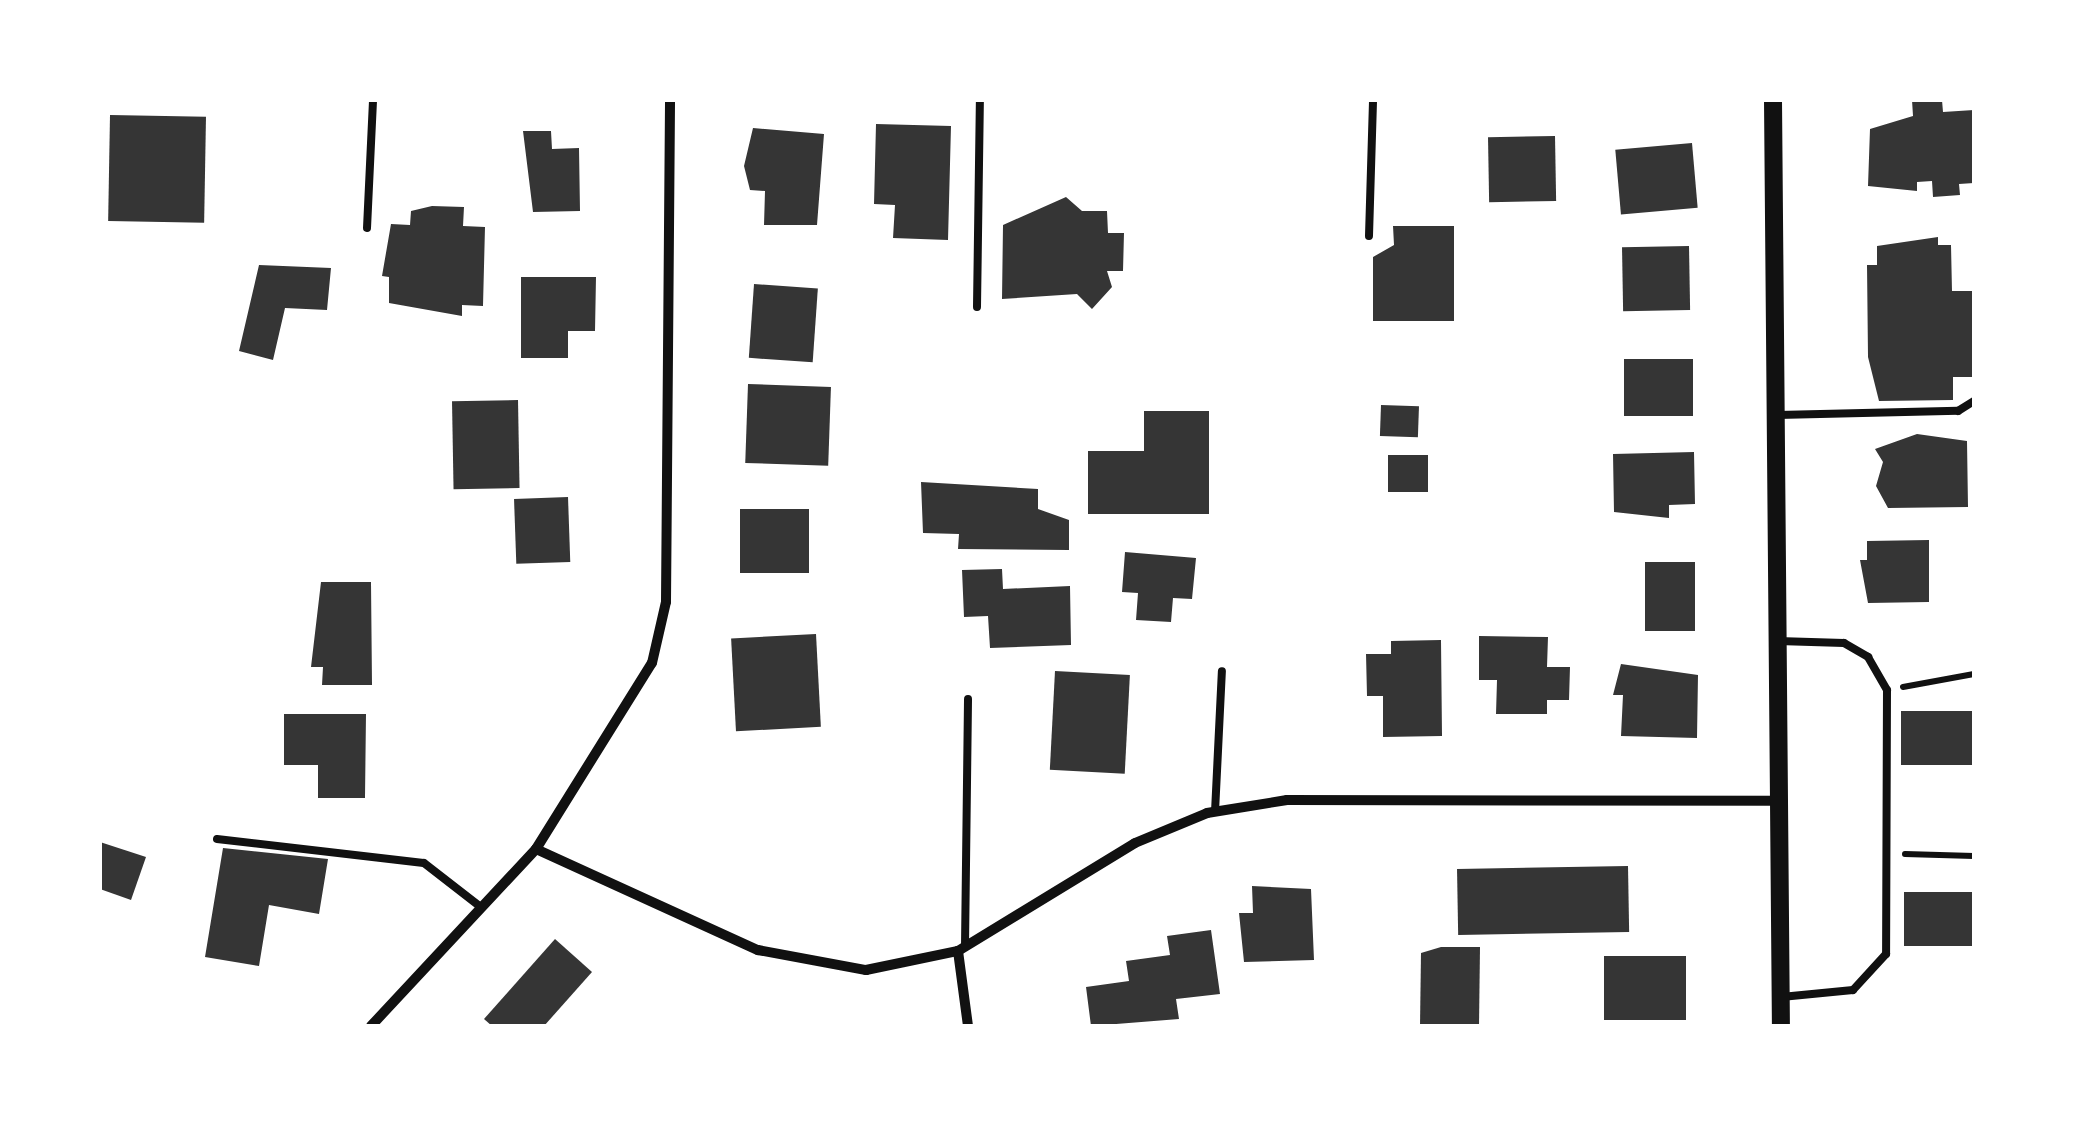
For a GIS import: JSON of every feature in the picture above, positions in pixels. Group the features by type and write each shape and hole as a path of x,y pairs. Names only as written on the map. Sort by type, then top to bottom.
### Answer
{"street":[{"path":"371,1026 536,849 625,719 652,663 666,602 670,100"},
{"path":"1773,100 1781,1026"},
{"path":"536,849 758,950 866,970 962,948 1135,843 1215,812 1287,800 1780,801"},
{"path":"962,948 968,1026"}],"lane":[{"path":"367,228 373,100"},
{"path":"977,307 980,100"},
{"path":"1369,236 1373,100"},
{"path":"1776,415 1958,411 1974,402"},
{"path":"1778,641 1844,643 1868,658 1887,690 1886,854 1880,966 1853,990 1781,997"},
{"path":"1215,812 1222,671"},
{"path":"962,948 968,699"},
{"path":"217,840 424,863 482,908"}],"path":[{"path":"1887,690 1974,674"},
{"path":"1886,854 1974,856"}],"building":[{"path":"1912,100 1942,100 1943,112 1974,110 1974,183 1959,184 1960,195 1933,197 1932,181 1917,182 1917,191 1868,186 1870,129 1913,116"},
{"path":"110,115 206,117 204,223 108,221"},
{"path":"876,124 951,126 948,240 893,238 895,205 874,204"},
{"path":"753,128 824,134 817,225 764,225 765,191 750,190 744,166"},
{"path":"523,131 551,131 552,149 579,148 580,211 533,212"},
{"path":"1555,136 1556,201 1489,202 1488,137"},
{"path":"1692,143 1698,208 1621,214 1615,150"},
{"path":"1066,197 1082,211 1107,211 1108,233 1124,233 1123,271 1107,271 1112,287 1092,309 1077,294 1002,299 1003,225"},
{"path":"432,206 464,207 463,226 485,227 483,306 462,305 462,316 389,303 389,277 382,276 391,224 410,225 411,211"},
{"path":"1393,226 1454,226 1454,321 1373,321 1373,257 1394,245"},
{"path":"1938,237 1938,245 1951,245 1952,291 1974,291 1974,377 1953,377 1953,400 1879,401 1868,357 1867,265 1877,265 1877,246"},
{"path":"1689,246 1690,310 1623,311 1622,247"},
{"path":"259,265 331,268 327,310 285,308 273,360 239,351"},
{"path":"521,277 596,277 595,331 568,331 568,358 521,358"},
{"path":"754,284 818,288 813,362 749,358"},
{"path":"1624,359 1693,359 1693,416 1624,416"},
{"path":"748,384 831,387 828,466 745,463"},
{"path":"518,400 520,488 454,489 452,401"},
{"path":"1381,405 1419,406 1418,437 1380,436"},
{"path":"1144,411 1209,411 1209,514 1088,514 1088,451 1144,451"},
{"path":"1917,434 1967,441 1968,507 1888,508 1876,486 1883,462 1875,449"},
{"path":"1694,452 1695,504 1669,505 1669,518 1614,512 1613,454"},
{"path":"1388,455 1428,455 1428,492 1388,492"},
{"path":"921,482 1038,489 1038,509 1069,520 1069,550 958,549 959,534 923,533"},
{"path":"568,497 570,562 516,564 514,499"},
{"path":"740,509 809,509 809,573 740,573"},
{"path":"1929,540 1929,602 1868,603 1860,560 1867,560 1867,541"},
{"path":"1125,552 1196,558 1192,599 1173,598 1171,622 1136,620 1138,593 1122,592"},
{"path":"1645,562 1695,562 1695,631 1645,631"},
{"path":"1002,569 1003,589 1070,586 1071,645 990,648 988,616 964,617 962,570"},
{"path":"321,582 371,582 372,685 322,685 323,667 311,667"},
{"path":"816,634 821,727 736,731 731,638"},
{"path":"1479,636 1548,637 1547,667 1570,667 1569,700 1547,700 1547,714 1496,714 1497,680 1479,680"},
{"path":"1441,640 1442,736 1383,737 1383,696 1367,696 1366,654 1391,654 1391,641"},
{"path":"1621,664 1698,675 1697,738 1621,736 1623,695 1613,695"},
{"path":"1055,671 1130,675 1125,774 1050,770"},
{"path":"1901,711 1974,711 1974,765 1901,765"},
{"path":"284,714 366,714 365,798 318,798 318,765 284,765"},
{"path":"100,842 146,857 131,900 100,889"},
{"path":"223,848 328,859 319,914 269,905 259,966 205,957"},
{"path":"1628,866 1629,932 1458,935 1457,869"},
{"path":"1252,886 1311,889 1314,960 1244,962 1239,913 1253,913"},
{"path":"1904,892 1974,892 1974,946 1904,946"},
{"path":"1211,930 1220,994 1176,999 1179,1019 1091,1026 1086,987 1129,981 1126,961 1170,955 1167,936"},
{"path":"555,939 592,972 544,1026 492,1026 484,1019"},
{"path":"1441,947 1480,947 1479,1026 1420,1026 1421,953"},
{"path":"1604,956 1686,956 1686,1020 1604,1020"}]}
